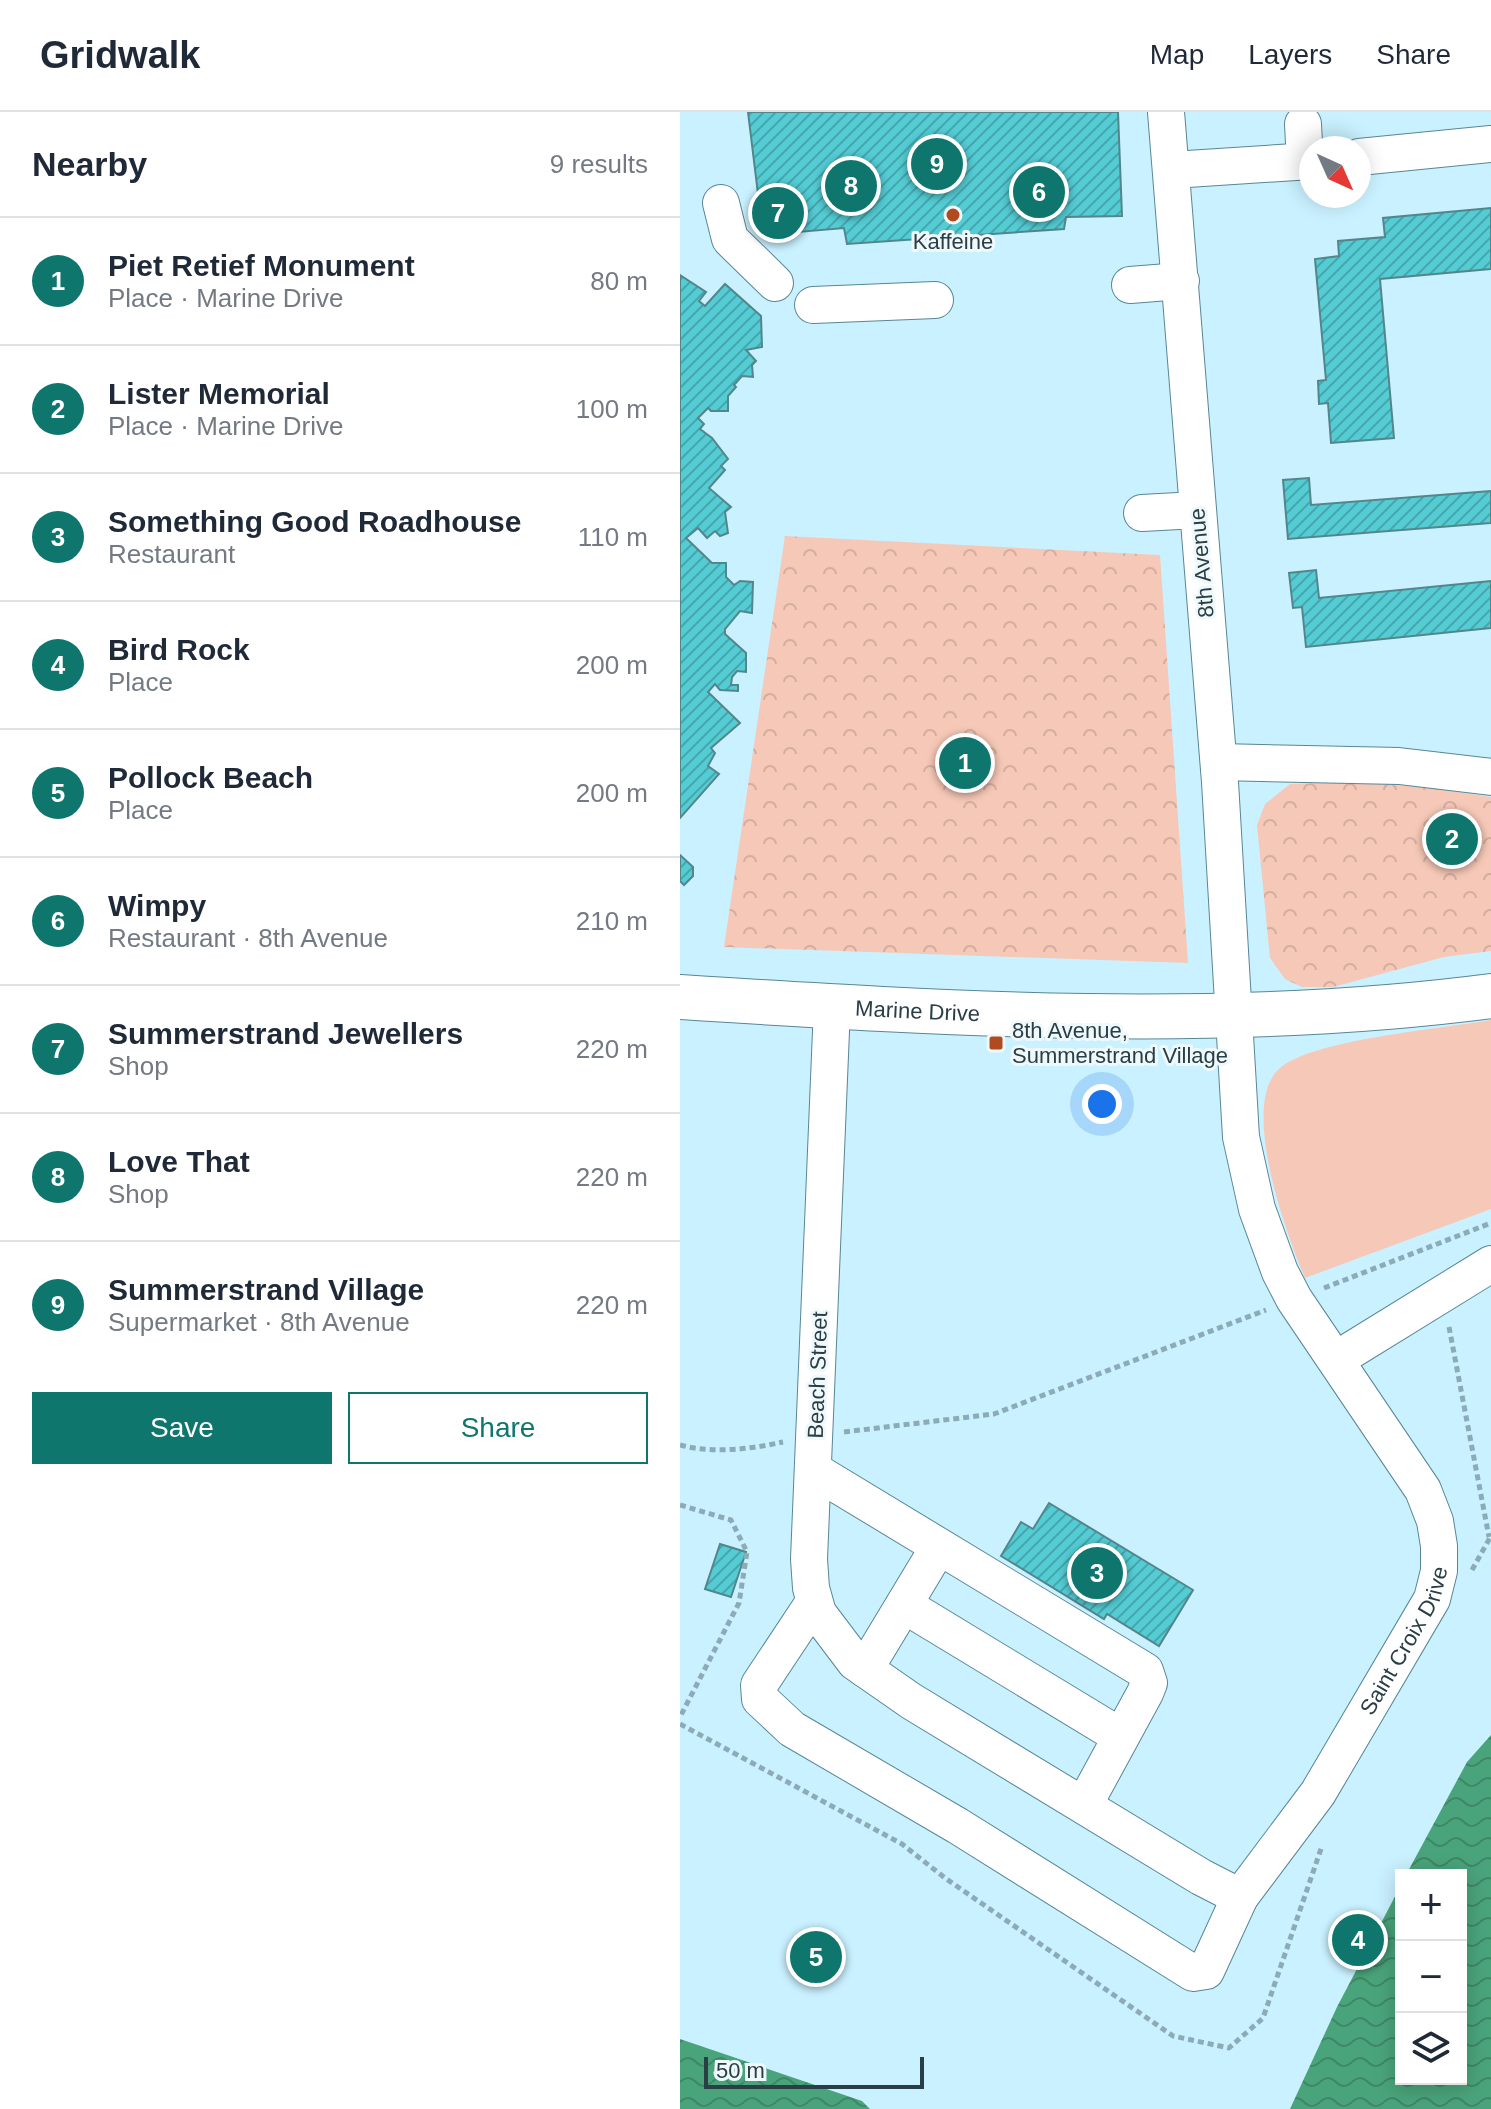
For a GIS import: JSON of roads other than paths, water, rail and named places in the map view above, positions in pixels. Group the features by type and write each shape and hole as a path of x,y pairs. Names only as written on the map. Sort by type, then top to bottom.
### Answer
{"main road":[{"name":"Marine Drive","path":"680,997 832,1007 1050,1014 1234,1014 1405,1007 1491,996"}],"street":[{"name":"8th Avenue","path":"1166,112 1219,762 1234,1014"},
{"path":"1303,124 1305,136"},
{"path":"1371,156 1491,144"},
{"path":"1172,170 1299,163"},
{"path":"721,203 730,239 775,283"},
{"path":"1130,285 1181,281"},
{"path":"813,305 935,300"},
{"path":"1142,513 1197,510"},
{"path":"1219,762 1399,766 1491,777"},
{"name":"Beach Street","path":"832,1007 809,1559 814,1602 842,1649 865,1669 911,1701 1084,1805"},
{"name":"Saint Croix Drive","path":"814,1602 759,1685 760,1699 792,1729 985,1842 1193,1973 1206,1971 1240,1897 1318,1793 1432,1599 1437,1585 1439,1546 1435,1521 1423,1490 1294,1299 1280,1272 1257,1209 1248,1171 1235,1067 1234,1014"},
{"path":"1337,1359 1491,1264"},
{"path":"814,1453 938,1548 1145,1671 1148,1686 1084,1805 1240,1897"},
{"path":"865,1669 938,1548"},
{"path":"904,1605 1120,1736"}],"water":[{"path":"1491,1735 1491,2109 1290,2109 1337,2007 1395,1896 1395,2085 1467,2085 1467,1869 1409,1869 1467,1762"},
{"path":"680,2039 862,2101 870,2109 680,2109"}],"place":[{"name":"Summerstrand Village","path":"937,164"},
{"name":"Love That","path":"851,186"},
{"name":"Wimpy","path":"1039,192"},
{"name":"Summerstrand Jewellers","path":"778,213"},
{"name":"Kaffeine","path":"953,215"},
{"name":"Piet Retief Monument","path":"965,763"},
{"name":"Lister Memorial","path":"1452,839"},
{"name":"8th Avenue, Summerstrand Village","path":"996,1043"},
{"name":"Something Good Roadhouse","path":"1097,1573"},
{"name":"Bird Rock","path":"1358,1940"},
{"name":"Pollock Beach","path":"816,1957"}]}
